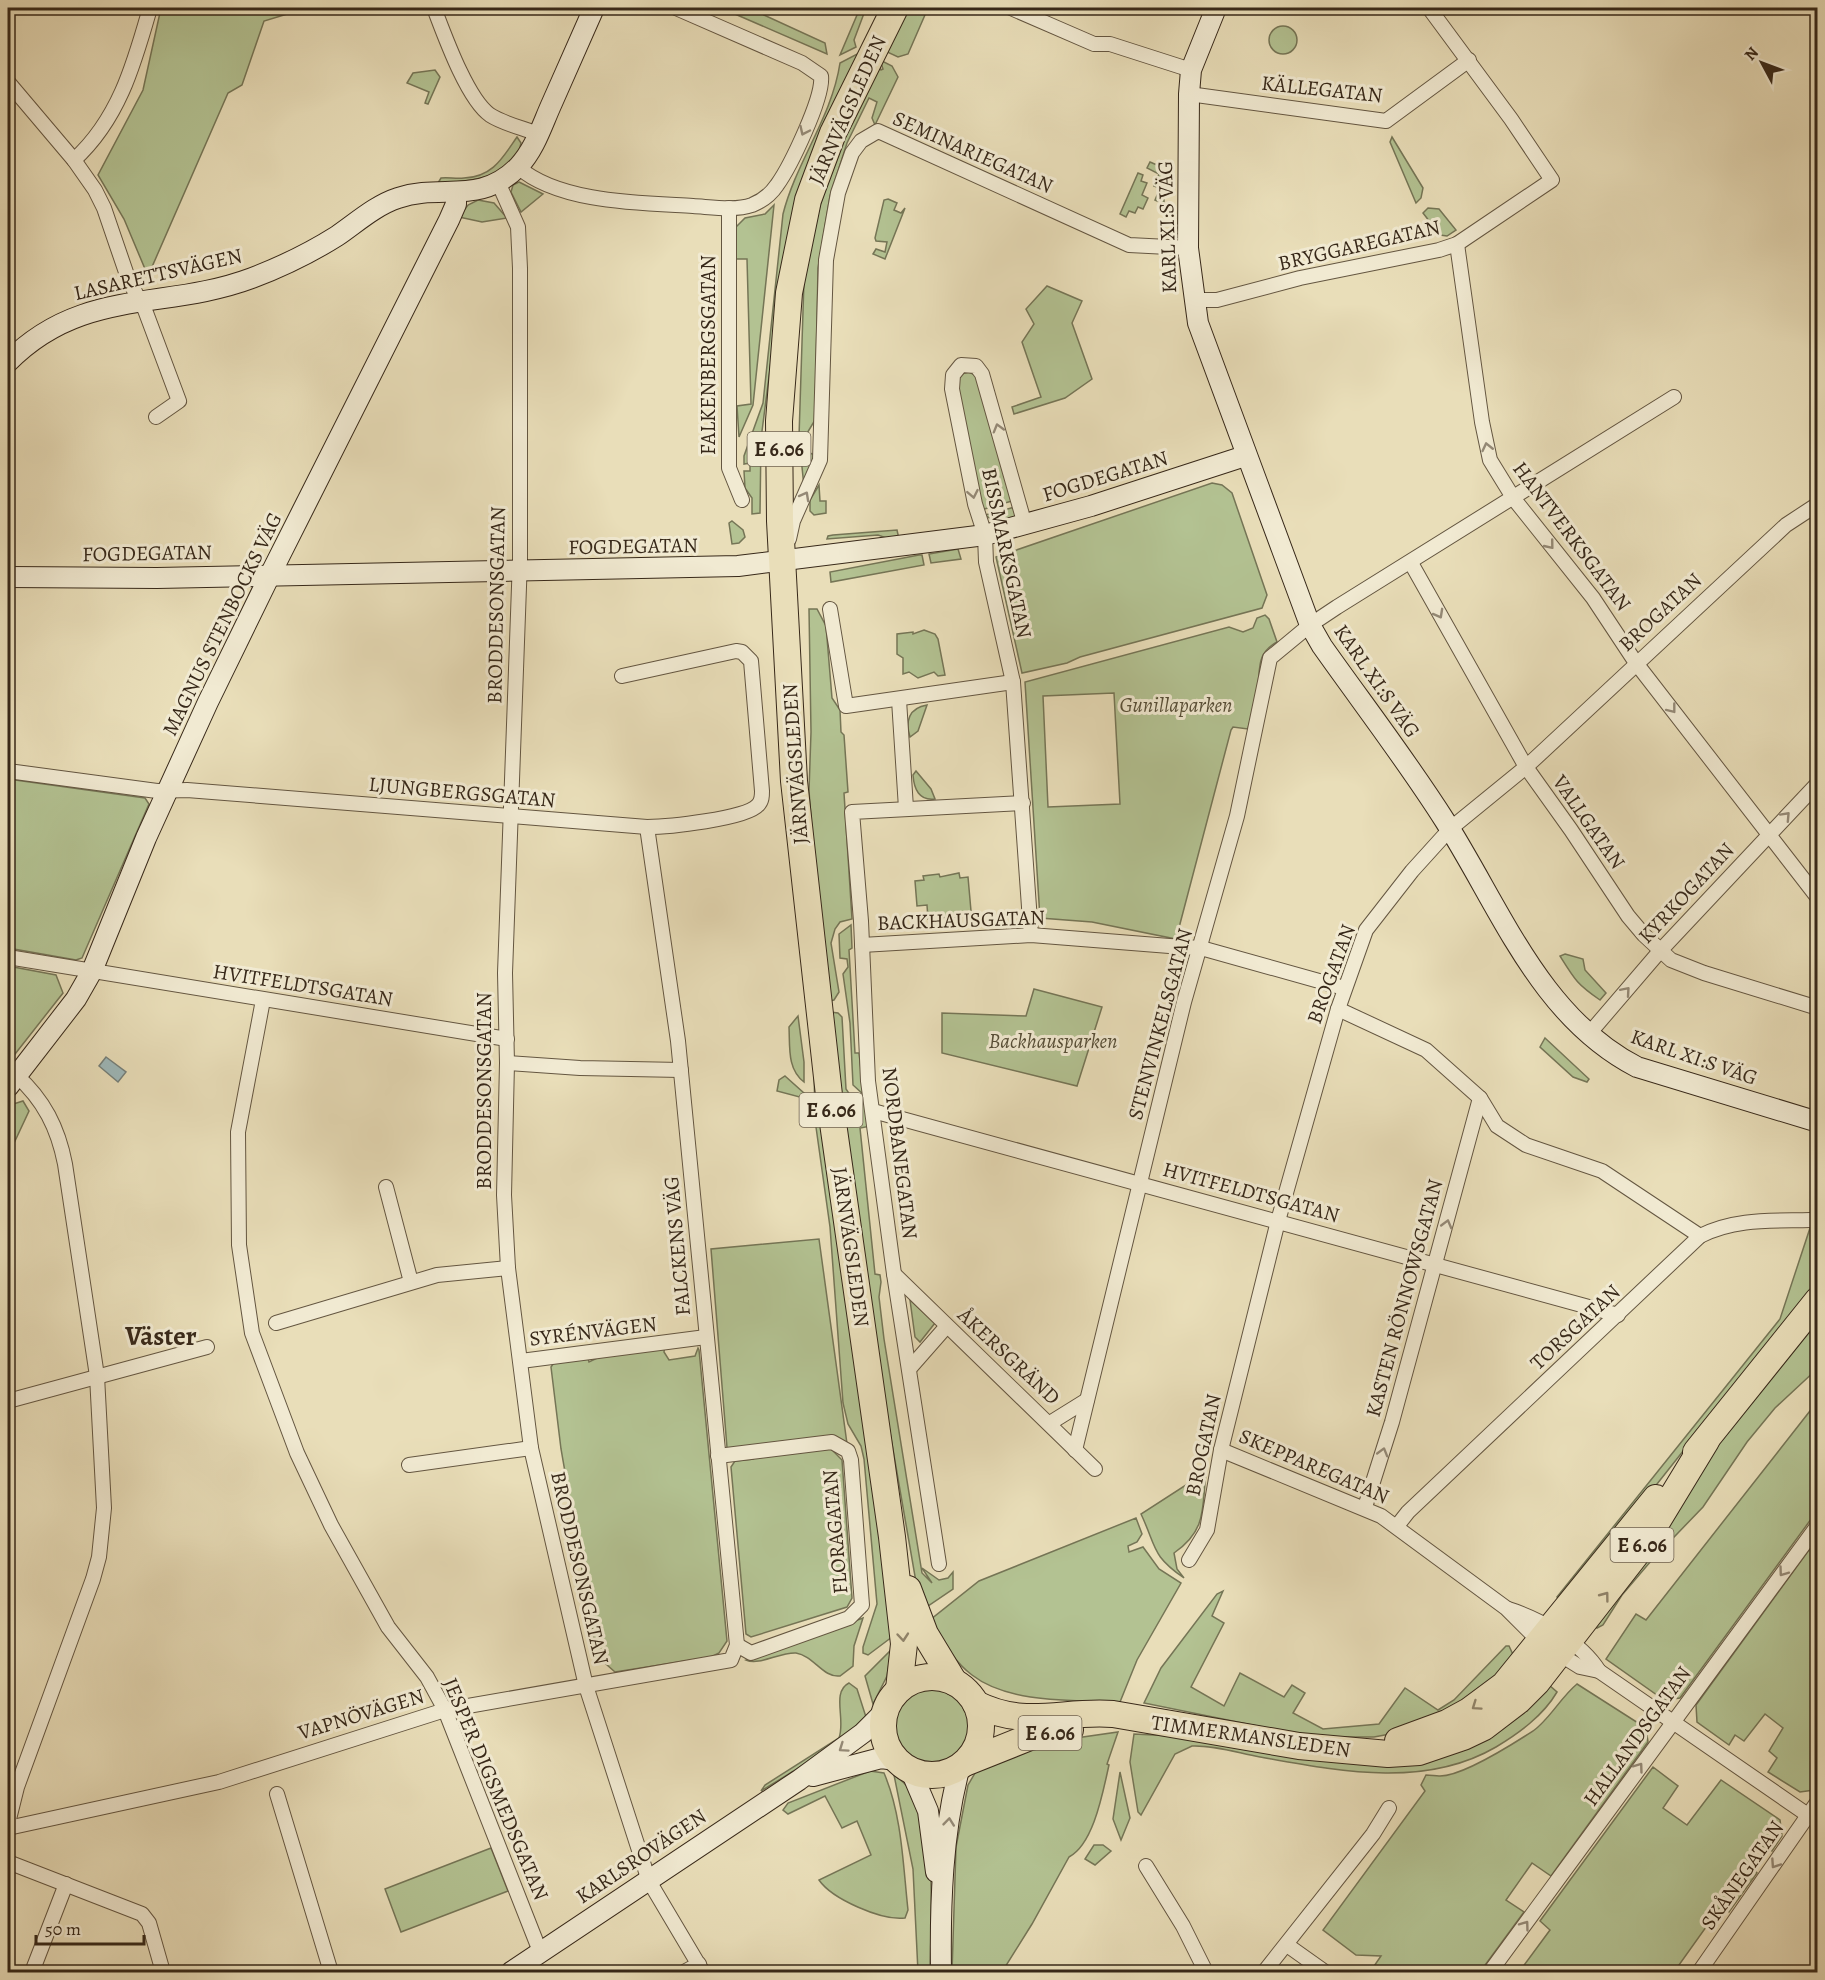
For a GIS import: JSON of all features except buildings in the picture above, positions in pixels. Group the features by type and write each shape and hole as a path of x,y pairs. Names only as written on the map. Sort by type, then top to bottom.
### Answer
{"highway":[{"name":"JÄRNVÄGSLEDEN","path":"895,8 833,133 808,200 789,293 779,421 782,555 794,781 829,1095 892,1537 904,1644 899,1689"},
{"name":"TIMMERMANSLEDEN","path":"976,1704 1018,1718 1086,1712 1299,1746 1388,1754 1419,1752 1484,1727 1510,1708 1555,1642 1641,1548 1706,1441 1818,1300"},
{"name":"JÄRNVÄGSLEDEN","path":"892,1537 914,1609 948,1672 1004,1700 1042,1709 1086,1712"},
{"name":"E 6.06","path":"884,1712 899,1689 925,1677 940,1677 948,1672 976,1704"},
{"path":"962,1765 980,1739 981,1718 976,1704"},
{"path":"884,1712 885,1740 904,1765"},
{"name":"TIMMERMANSLEDEN","path":"962,1765 1030,1737 1077,1728 1141,1721"},
{"name":"E 6.06","path":"904,1765 932,1775 947,1773 962,1765"}],"street":[{"path":"74,160 105,126 124,93 150,8"},
{"path":"434,8 450,50 477,100 490,114 538,134"},
{"path":"456,194 479,190 498,182 518,167 534,146 594,8"},
{"path":"518,167 528,176 546,184 608,199 639,203 729,208 751,206 765,198 784,174 820,97 821,76 802,63 676,8"},
{"path":"1011,8 1094,44 1110,44 1191,70"},
{"name":"KARL XI:S VÄG","path":"1216,8 1191,70 1189,93 1188,248 1194,300 1205,349 1310,625 1322,646 1450,829 1542,984 1588,1035 1611,1054 1638,1067 1818,1122"},
{"path":"1429,8 1469,60"},
{"name":"KÄLLEGATAN","path":"1189,93 1386,121 1469,60"},
{"name":"BRYGGAREGATAN","path":"1194,300 1217,300 1300,278 1370,266 1457,244 1552,180 1469,60"},
{"path":"8,82 74,160 104,208 129,280 145,310 179,401 156,417"},
{"name":"SEMINARIEGATAN","path":"782,555 791,536 793,521 818,471 826,260 838,193 852,153 861,141 878,131 1129,245 1188,248"},
{"name":"BRODDESONSGATAN","path":"498,182 516,218 519,237 520,571 505,973 507,1063 504,1195 508,1268 531,1448 586,1686 649,1881 701,1968"},
{"name":"LASARETTSVÄGEN","path":"8,362 49,329 76,317 139,300 214,289 250,279 291,262 397,198 419,193 456,194"},
{"name":"MAGNUS STENBOCKS VÄG","path":"12,1081 76,999 92,971 169,789 270,575 449,220 456,204 456,194"},
{"name":"FALKENBERGSGATAN","path":"729,208 729,468 742,500"},
{"name":"HANTVERKSGATAN","path":"1457,244 1482,422 1490,460 1514,499 1593,598 1636,663 1818,898"},
{"name":"BISSMARKSGATAN","path":"1025,525 982,374 976,366 966,364 956,369 952,389 975,504 985,535 986,562 1013,682 1031,935"},
{"name":"STENVINKELSGATAN","path":"1075,1450 1184,1002 1237,816 1270,658 1310,625 1674,397"},
{"name":"FOGDEGATAN","path":"8,578 712,569 782,555 985,535 1215,468 1245,456"},
{"name":"BROGATAN","path":"1189,1560 1207,1530 1221,1450 1278,1221 1344,988 1366,930 1412,871 1450,829 1526,767 1786,525 1818,504"},
{"name":"VALLGATAN","path":"1411,563 1526,767 1628,916 1660,951 1671,960 1704,974 1818,1008"},
{"path":"830,609 846,706 1013,682"},
{"name":"LJUNGBERGSGATAN","path":"8,771 157,790 169,789 511,818 647,827 678,826 722,818 759,804 762,791 751,661 746,656 736,651 622,676"},
{"path":"898,700 906,808"},
{"name":"KYRKOGATAN","path":"1588,1035 1660,951 1818,783"},
{"name":"NORDBANEGATAN","path":"938,1557 894,1274 868,1081 862,945 852,812 1023,803"},
{"name":"FALCKENS VÄG","path":"647,827 681,1070 736,1645 731,1660"},
{"name":"BACKHAUSGATAN","path":"862,945 1031,935 1201,948 1344,988"},
{"name":"HVITFELDTSGATAN","path":"8,957 507,1039"},
{"name":"JESPER DIGSMEDSGATAN","path":"263,1000 238,1132 239,1245 252,1333 297,1453 331,1526 388,1627 427,1677 445,1710 541,1954"},
{"path":"1338,1009 1426,1050 1480,1098 1497,1126 1526,1145 1602,1171 1700,1236"},
{"path":"507,1063 580,1068 681,1070"},
{"path":"8,1826 17,1787 78,1625 99,1557 104,1508 97,1376 60,1141 48,1112 31,1089 12,1081"},
{"name":"KASTEN RÖNNOWSGATAN","path":"1365,1508 1436,1264 1480,1098"},
{"name":"HVITFELDTSGATAN","path":"873,1111 1618,1315"},
{"path":"386,1187 411,1282"},
{"name":"TORSGATAN","path":"1397,1526 1408,1512 1700,1236 1716,1228 1740,1222 1810,1220"},
{"path":"276,1323 437,1275 508,1268"},
{"name":"ÅKERSGRÄND","path":"894,1274 946,1327 1050,1423 1095,1469"},
{"path":"910,1368 946,1327"},
{"name":"SYRÉNVÄGEN","path":"521,1361 706,1337"},
{"path":"8,1401 207,1347"},
{"path":"1050,1423 1087,1400"},
{"name":"FLORAGATAN","path":"718,1456 832,1442 848,1451 851,1460 862,1605 849,1618 761,1650 751,1653 736,1645"},
{"path":"409,1465 531,1448"},
{"name":"SKEPPAREGATAN","path":"1221,1450 1365,1508 1397,1526 1506,1608 1532,1617 1555,1642 1587,1656 1599,1671 1813,1819"},
{"name":"HALLANDSGATAN","path":"1490,1972 1818,1525"},
{"name":"VAPNÖVÄGEN","path":"8,1826 219,1782 445,1710 731,1660"},
{"name":"KARLSROVÄGEN","path":"511,1972 799,1780 863,1733 884,1712"},
{"name":"KARLSROVÄGEN","path":"799,1780 857,1762 881,1758 904,1765"},
{"path":"904,1765 928,1811 940,1901 941,1972"},
{"path":"940,1901 950,1812 962,1765"},
{"path":"277,1794 331,1972"},
{"name":"SKÅNEGATAN","path":"1699,1972 1813,1819 1818,1801"},
{"path":"1264,1972 1372,1834 1389,1808"},
{"path":"8,1862 142,1914 149,1923 163,1972"},
{"path":"1146,1866 1183,1926 1206,1972"},
{"path":"32,1972 66,1884"},
{"path":"1287,1945 1325,1972"},
{"path":"684,1972 701,1968"}],"green space":[{"path":"161,8 299,8 297,11 264,21 242,85 228,93 148,276 124,219 98,175 143,90"},
{"path":"721,8 753,10 825,43 827,54"},
{"path":"860,8 866,8 854,40 856,47 840,55"},
{"path":"906,8 928,8 908,54 898,57 885,51"},
{"path":"1283,26 1293,30 1297,40 1293,50 1283,54 1273,50 1269,40 1273,30"},
{"path":"859,53 792,220 786,244 761,439 760,513 752,514 752,498 745,488 744,471 750,471 750,463 744,464 744,456 763,403 783,214 796,176 830,102 840,63"},
{"path":"880,60 892,66 898,77 875,125 872,118 877,102 869,98 847,143 830,196 818,268 815,420 803,440 805,451 817,456 804,487 799,437 804,280 814,225 838,148 878,63 881,70 883,69"},
{"path":"435,70 440,77 428,104 425,103 429,92 407,83 413,73"},
{"path":"517,137 521,143 517,155 499,171 475,179 438,183 441,178 474,177 490,170"},
{"path":"1392,137 1423,188 1421,198 1416,203 1390,142"},
{"path":"1150,162 1164,168 1164,204 1155,200 1160,188 1154,186 1159,174 1147,168"},
{"path":"1138,173 1143,175 1141,181 1147,183 1142,195 1148,198 1143,209 1138,207 1135,213 1129,211 1126,217 1120,214"},
{"path":"519,182 543,194 521,212 511,192 513,185"},
{"path":"888,199 897,203 894,210 901,213 905,208 885,259 873,254 876,249 885,252 887,242 876,241 875,238 884,200"},
{"path":"478,200 494,203 507,218 482,222 459,217 468,205"},
{"path":"774,205 753,405 739,437 737,406 751,404 747,259 734,259 736,227 745,218 765,214"},
{"path":"1428,208 1439,209 1456,230 1447,236 1440,235 1423,213"},
{"path":"1047,286 1082,301 1072,323 1092,379 1065,398 1014,414 1012,407 1041,397 1022,342 1034,324 1026,309"},
{"path":"969,372 977,376 1012,501 981,510 956,386 961,374"},
{"name":"Gunillaparken","path":"1212,483 1222,485 1232,493 1267,595 1262,608 1080,657 1067,663 1022,673 996,557"},
{"path":"819,485 820,501 826,501 826,513 814,515 810,511 810,500"},
{"path":"1015,507 1017,514 1014,519 998,524 985,515"},
{"path":"732,521 743,530 745,537 739,543 732,544 729,523"},
{"path":"897,530 899,539 892,540 878,535 827,539 828,536 833,535"},
{"path":"958,549 961,559 931,563 929,554"},
{"path":"922,555 924,565 831,582 830,572"},
{"path":"809,609 817,609 826,626 832,698 840,710 841,732 844,735 848,792 844,793 852,919 840,922 835,929 831,943 839,992 834,1000 829,1001 817,899 809,791 811,732"},
{"name":"Gunillaparken","path":"1265,615 1269,619 1277,642 1266,651 1261,661 1257,692 1248,729 1233,727 1231,730 1176,939 1092,922 1040,918 1025,682 1229,627 1243,632 1253,628 1257,618","holes":["1114,693 1120,804 1048,807 1043,696"]},
{"path":"924,630 935,634 938,639 945,675 938,676 934,672 918,678 909,672 903,674 903,658 897,654 897,634 913,632 913,634"},
{"path":"927,705 918,731 910,737 908,721 912,712"},
{"path":"916,771 931,789 935,799 925,798 918,793 913,775"},
{"path":"8,779 145,798 149,804 82,958 76,960 8,948"},
{"path":"959,873 960,878 968,877 971,911 966,916 928,919 927,905 917,906 915,881 924,880 923,876 939,874 940,877"},
{"path":"851,925 852,948 849,950 855,1053 859,1053 864,1095 853,1085 850,1023 843,974 848,967 847,959 840,958 839,934"},
{"path":"1565,954 1583,959 1585,970 1606,993 1600,1000 1573,976 1560,956"},
{"path":"8,966 56,975 63,993 8,1063"},
{"name":"Backhausparken","path":"1034,989 1102,1007 1077,1086 942,1053 942,1013 1026,1016"},
{"path":"830,1012 838,1013 842,1017 846,1089 852,1098 867,1106 871,1126 860,1128 875,1274 880,1275 879,1297 884,1339 922,1573 932,1583 922,1568 939,1580 948,1578 953,1572 953,1589 925,1608 916,1582 875,1346"},
{"path":"798,1016 804,1062 804,1082 795,1071 790,1050 789,1027"},
{"path":"1545,1038 1589,1079 1587,1082 1573,1077 1540,1047"},
{"path":"814,1069 871,1468 892,1637 868,1655 863,1653 863,1647 877,1604 864,1459 861,1446 848,1424 843,1403 830,1227 815,1120"},
{"path":"785,1076 805,1094 807,1099 777,1091 779,1080"},
{"path":"23,1101 29,1111 8,1156 8,1109 10,1105"},
{"path":"1817,1217 1817,1282 1638,1508 1559,1599 1557,1597 1780,1319 1812,1222"},
{"path":"819,1239 848,1451 834,1452 842,1460 852,1598 847,1607 751,1637 746,1634 731,1467 735,1461 754,1459 728,1460 711,1249"},
{"path":"910,1300 935,1323 920,1342 915,1337"},
{"path":"1817,1314 1817,1369 1775,1408 1747,1442 1703,1507 1651,1561 1622,1595 1603,1625 1597,1628 1591,1623 1708,1453"},
{"path":"665,1345 664,1352 669,1360 695,1356 698,1348 699,1350 727,1641 719,1653 711,1657 615,1672 597,1656 561,1449 551,1367 557,1358 587,1355 589,1362 610,1352"},
{"path":"1817,1402 1817,1511 1680,1698 1664,1700 1606,1659 1636,1614 1646,1620"},
{"path":"1206,1472 1203,1508 1198,1527 1185,1544 1174,1553 1177,1569 1184,1578 1160,1557 1141,1514"},
{"path":"1136,1518 1142,1534 1137,1542 1128,1546 1129,1552 1143,1547 1159,1569 1181,1583 1137,1660 1120,1702 1043,1699 1023,1696 987,1684 972,1675 959,1663 930,1620 979,1581"},
{"path":"1817,1539 1817,1785 1814,1790 1800,1792 1768,1772 1777,1758 1769,1751 1783,1728 1765,1714 1744,1741 1735,1735 1729,1745 1697,1722 1696,1705"},
{"path":"1223,1591 1212,1616 1224,1623 1191,1687 1224,1706 1240,1673 1284,1697 1292,1685 1305,1693 1293,1713 1323,1729 1379,1724 1405,1688 1438,1710 1454,1700 1506,1646 1509,1646 1516,1661 1493,1686 1417,1729 1374,1737 1311,1737 1144,1703 1161,1668 1217,1594"},
{"path":"863,1618 854,1646 853,1666 840,1676 828,1674 808,1658 796,1653 757,1661 746,1660"},
{"path":"891,1650 887,1676 873,1704 865,1676"},
{"path":"849,1683 857,1689 866,1717 841,1742 761,1791 765,1785 839,1738 841,1693"},
{"path":"1577,1684 1646,1728 1648,1742 1551,1876 1532,1863 1506,1900 1524,1912 1480,1972 1370,1972 1381,1956 1356,1955 1323,1930 1425,1791 1421,1785 1426,1775 1449,1775 1461,1771 1514,1743 1539,1726"},
{"path":"933,1685 948,1688 961,1696 969,1709 972,1724 969,1739 961,1752 948,1760 933,1763 918,1760 905,1752 897,1739 894,1724 897,1709 905,1696 918,1688"},
{"path":"1549,1685 1557,1692 1538,1716 1505,1742 1468,1760 1440,1768 1380,1773 1320,1767 1217,1748 1192,1746 1175,1754 1141,1815 1138,1812 1130,1762 1134,1734 1192,1737 1334,1761"},
{"path":"1118,1732 1107,1764 1109,1765 1104,1789 1091,1829 1078,1850 1069,1857 1002,1972 952,1972 956,1847 968,1785 978,1768 1041,1743"},
{"path":"1653,1767 1678,1786 1663,1808 1687,1825 1721,1780 1780,1820 1782,1836 1772,1851 1761,1845 1747,1865 1757,1873 1729,1912 1721,1906 1674,1972 1519,1972 1550,1930 1540,1921"},
{"path":"870,1771 884,1773 895,1806 908,1910 905,1918 884,1916 858,1907 835,1894 819,1880 871,1855 857,1821 842,1828 825,1796 788,1814 783,1810 788,1803"},
{"path":"1120,1772 1130,1818 1121,1840 1113,1819"},
{"path":"894,1775 916,1798 925,1823 931,1888 930,1972 918,1972 913,1869"},
{"path":"1094,1845 1103,1845 1111,1851 1095,1865 1085,1859"},
{"path":"491,1848 508,1891 401,1932 385,1889"}],"water":[{"path":"106,1057 126,1072 118,1082 99,1066"}],"district":[{"name":"Väster","path":"161,1336"}]}
